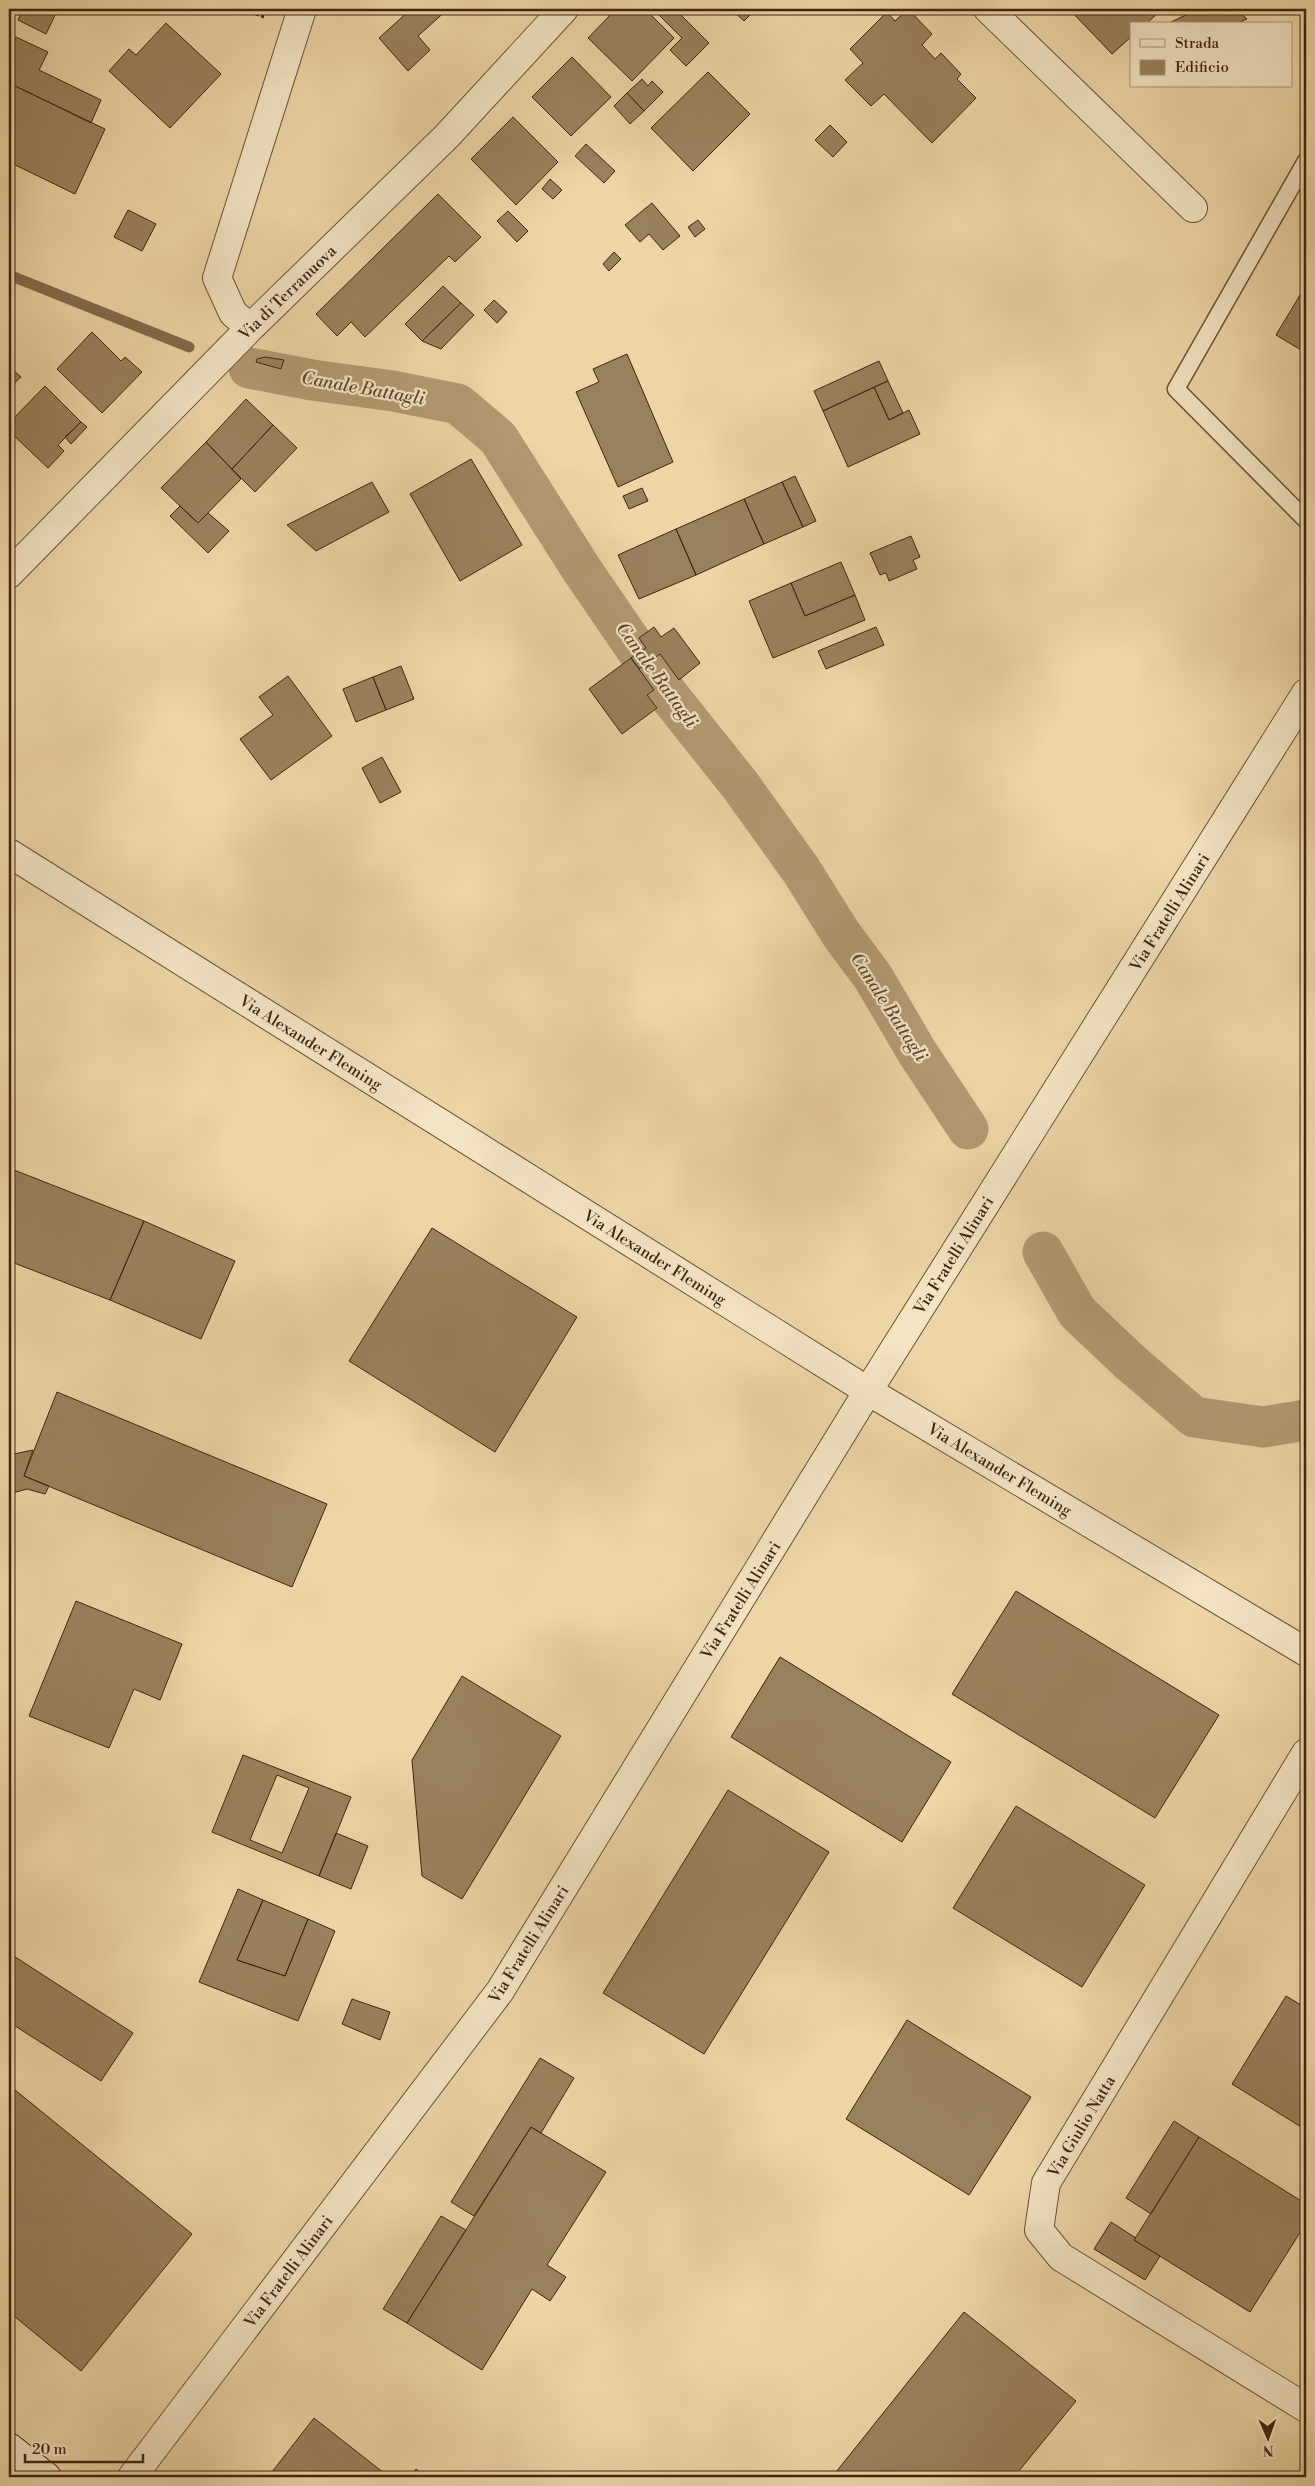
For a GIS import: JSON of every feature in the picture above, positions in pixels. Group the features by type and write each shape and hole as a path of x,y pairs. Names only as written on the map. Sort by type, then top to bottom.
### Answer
{"street":[{"path":"250,328 233,313 217,278 302,9"},
{"name":"Via di Terranuova","path":"9,574 250,328 447,136 564,9"},
{"path":"988,9 1193,208"},
{"name":"Via Fratelli Alinari","path":"132,2477 500,1991 868,1391 1306,693"},
{"name":"Via Alexander Fleming","path":"9,853 868,1391 1306,1652"},
{"name":"Via Giulio Natta","path":"1306,1752 1046,2183 1040,2230 1061,2257 1306,2408"},
{"path":"9,2447 47,2477"}],"lane":[{"path":"1306,161 1176,389 1306,520"}],"building":[{"path":"23,9 58,9 46,34 18,20"},
{"path":"411,9 448,9 418,36 430,50 408,71 379,38"},
{"path":"616,9 645,9 674,38 632,81 588,38"},
{"path":"665,9 675,9 709,43 686,66 670,50 682,38 659,15"},
{"path":"731,9 756,9 744,21"},
{"path":"908,9 932,34 922,45 935,59 941,53 961,74 957,79 976,98 932,143 884,94 871,106 845,80 863,63 850,49 887,12 895,21"},
{"path":"1069,9 1158,9 1160,11 1148,22 1130,22 1130,38 1112,54"},
{"path":"1198,9 1236,9 1247,19 1240,22 1171,22"},
{"path":"166,23 221,74 170,128 109,71 129,49 136,55"},
{"path":"16,37 48,52 39,70 101,100 91,123 9,83 9,52"},
{"path":"572,57 611,97 571,136 532,97"},
{"path":"708,72 750,114 693,171 651,128"},
{"path":"642,79 648,86 652,81 663,92 644,111 627,93"},
{"path":"9,83 105,129 75,194 9,162"},
{"path":"627,93 644,111 630,124 614,106"},
{"path":"513,117 558,162 516,205 471,159"},
{"path":"830,125 847,142 833,157 815,140"},
{"path":"586,144 615,171 604,183 575,156"},
{"path":"550,179 562,190 553,199 542,189"},
{"path":"438,194 481,237 455,262 449,256 365,337 351,322 337,336 316,314"},
{"path":"652,203 680,236 663,250 649,234 640,242 625,225"},
{"path":"128,210 156,224 142,251 114,237"},
{"path":"508,211 528,231 517,242 497,221"},
{"path":"698,220 705,229 695,237 688,227"},
{"path":"614,252 621,259 609,271 603,264"},
{"path":"1306,285 1306,353 1276,335"},
{"path":"443,286 461,303 422,341 405,324"},
{"path":"494,300 507,312 497,323 484,310"},
{"path":"461,303 474,315 441,349 422,341"},
{"path":"92,332 121,361 125,357 142,372 102,413 57,369"},
{"path":"627,354 673,462 618,487 576,392 599,382 593,369"},
{"path":"265,357 284,360 281,369 256,362 257,359"},
{"path":"879,361 888,381 823,411 814,391"},
{"path":"12,369 21,377 10,387 9,372"},
{"path":"888,381 903,413 889,420 874,387"},
{"path":"45,386 81,422 58,445 64,451 48,468 9,431 9,423"},
{"path":"874,387 889,420 909,410 920,434 848,467 823,411"},
{"path":"246,399 273,425 232,469 206,442"},
{"path":"81,422 87,427 71,444 65,437"},
{"path":"273,425 297,448 255,492 232,469"},
{"path":"206,442 241,479 198,523 161,488"},
{"path":"471,459 522,545 460,581 410,494"},
{"path":"795,476 816,521 803,527 782,482"},
{"path":"372,482 389,512 316,551 287,525"},
{"path":"782,482 803,527 764,544 744,499"},
{"path":"642,488 648,501 629,509 623,496"},
{"path":"744,499 764,544 696,575 676,529"},
{"path":"180,506 198,523 208,513 229,531 208,553 170,516"},
{"path":"676,529 696,575 639,599 618,555"},
{"path":"911,536 920,557 913,560 917,569 889,581 886,573 880,575 870,553"},
{"path":"841,562 855,595 805,616 791,583"},
{"path":"791,583 805,616 855,595 865,620 773,658 749,601"},
{"path":"654,627 661,637 674,628 700,663 679,680 660,654 639,669 631,658 646,648 639,638"},
{"path":"876,627 884,645 826,669 818,651"},
{"path":"631,658 654,690 647,695 657,708 622,734 589,689"},
{"path":"401,666 414,699 386,710 373,677"},
{"path":"288,676 332,736 271,780 240,739 273,715 259,697"},
{"path":"373,677 386,710 356,722 343,689"},
{"path":"382,757 401,792 380,803 362,768"},
{"path":"9,1168 144,1221 110,1300 9,1261"},
{"path":"144,1221 235,1261 201,1339 110,1300"},
{"path":"432,1228 577,1317 495,1452 349,1361"},
{"path":"57,1392 327,1504 292,1587 24,1476"},
{"path":"33,1450 24,1476 49,1486 45,1494 27,1489 9,1494 9,1455"},
{"path":"1016,1591 1219,1715 1155,1818 952,1694"},
{"path":"76,1601 182,1644 160,1700 134,1689 109,1748 29,1716"},
{"path":"780,1657 951,1762 902,1842 731,1737"},
{"path":"462,1676 561,1736 462,1899 422,1876 412,1760"},
{"path":"243,1755 351,1797 319,1876 212,1832","holes":["277,1775 309,1788 282,1853 250,1840"]},
{"path":"728,1790 829,1852 704,2054 603,1993"},
{"path":"1016,1806 1145,1885 1082,1987 953,1908"},
{"path":"336,1833 368,1846 351,1889 319,1876"},
{"path":"238,1889 263,1900 237,1960 285,1976 308,1919 335,1931 298,2021 199,1982"},
{"path":"263,1900 308,1919 285,1976 237,1960"},
{"path":"9,1953 133,2033 101,2081 9,2022"},
{"path":"1286,1996 1306,2008 1306,2130 1232,2084"},
{"path":"352,1999 390,2012 380,2040 342,2024"},
{"path":"907,2020 1031,2097 969,2195 846,2119"},
{"path":"540,2058 574,2078 541,2133 531,2127 474,2216 451,2202"},
{"path":"9,2085 192,2234 81,2371 9,2312"},
{"path":"1174,2121 1199,2137 1151,2214 1126,2198"},
{"path":"531,2127 606,2172 547,2265 566,2277 550,2301 532,2289 482,2370 407,2323"},
{"path":"1199,2137 1306,2204 1306,2223 1250,2312 1134,2240"},
{"path":"441,2216 466,2230 407,2323 383,2309"},
{"path":"1111,2222 1136,2238 1134,2240 1160,2256 1145,2280 1094,2249"},
{"path":"964,2312 1076,2401 1014,2477 832,2477"},
{"path":"314,2418 389,2477 268,2477"},
{"path":"416,2469 426,2477 410,2477"}],"waterway":[{"name":"Canale Battagli","path":"9,275 189,347"},
{"name":"Canale Battagli","path":"249,368 312,380 393,391 458,404 498,438 582,570 662,687 740,785 801,870 841,934 873,977 917,1052 968,1129"},
{"path":"1043,1252 1077,1312 1131,1363 1194,1417 1263,1427 1306,1420"}]}
